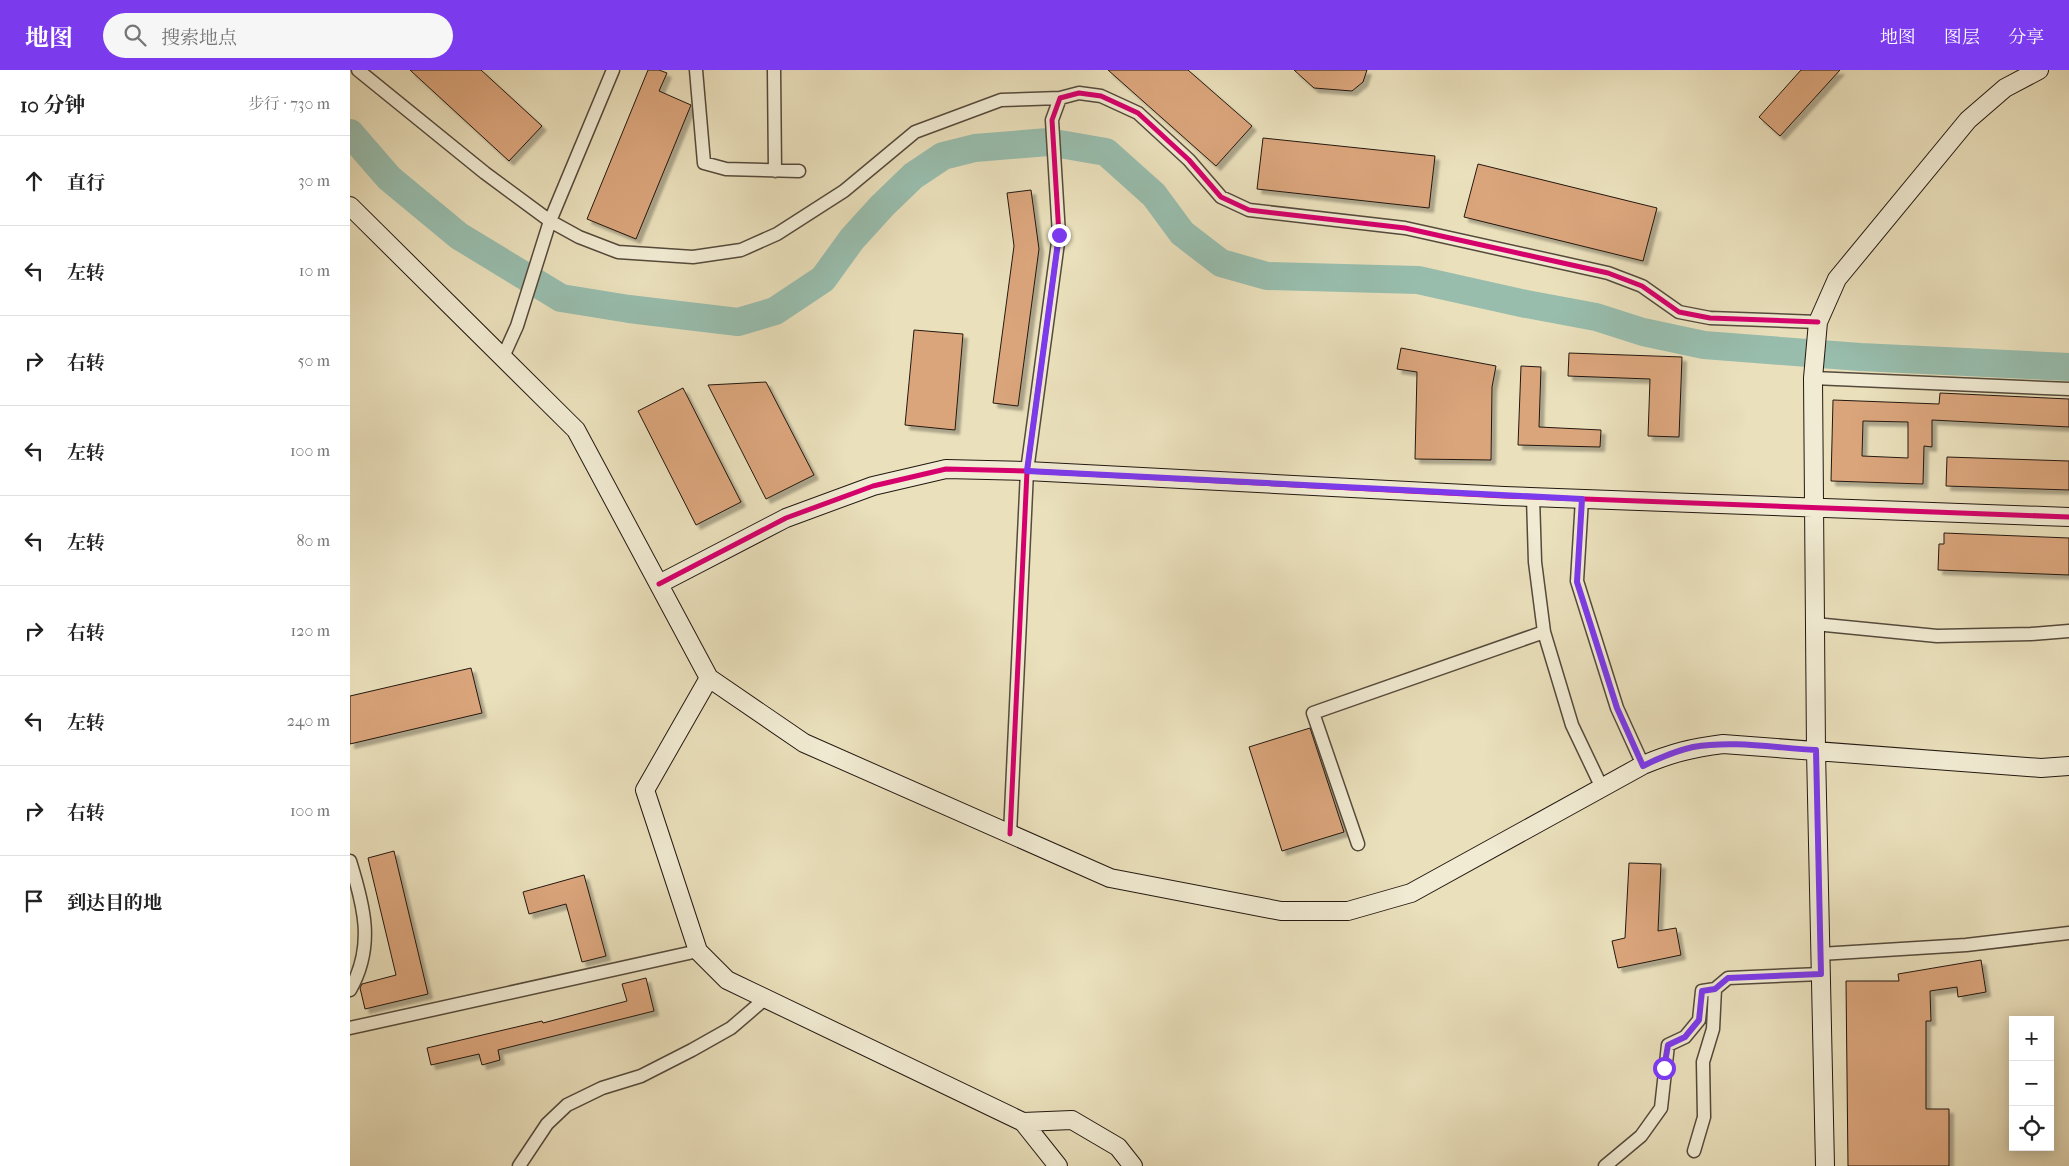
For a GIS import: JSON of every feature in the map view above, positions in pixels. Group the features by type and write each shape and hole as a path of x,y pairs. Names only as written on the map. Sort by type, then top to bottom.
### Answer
{"main road":[{"path":"1825,1166 1816,750 1813,373 1818,322 1837,280 1968,120 2005,88 2039,70"},
{"path":"350,206 576,430 709,678 804,743 1110,878 1281,911 1348,911 1411,893 1643,766 1673,752 1694,747 1723,744 2041,768 2069,766"},
{"path":"659,584 786,518 873,486 946,469 1027,471 1533,497 2069,517"},
{"path":"709,678 644,790 698,951 727,980 1024,1122 1058,1166"},
{"path":"1024,1122 1072,1120 1118,1147 1133,1166"}],"street":[{"path":"358,70 485,173 550,221 579,237 618,252 693,257 741,250 777,234 844,191 915,132 1000,100 1060,98 1079,92 1101,96 1138,113 1189,160 1221,197 1249,210 1405,228 1608,273 1642,286 1679,312 1710,318 1818,322"},
{"path":"503,357 517,326 550,221 614,70"},
{"path":"696,70 704,163 726,169 799,171"},
{"path":"774,70 775,171"},
{"path":"1010,834 1027,471 1059,235 1052,120 1060,98"},
{"path":"1813,373 2069,389"},
{"path":"1533,497 1535,562 1544,632 1572,725 1602,788"},
{"path":"1582,499 1577,582 1617,708 1643,766"},
{"path":"1815,624 1937,636 2031,634 2069,631"},
{"path":"1358,844 1313,713 1544,632"},
{"path":"350,861 363,902 366,939 356,980 350,990"},
{"path":"1820,954 1966,945 2069,933"},
{"path":"350,1028 698,951"},
{"path":"1605,1166 1641,1136 1661,1108 1668,1045 1685,1037 1699,1020 1702,991 1715,989 1728,978 1821,974"},
{"path":"1694,1151 1704,1117 1703,1062 1713,1029 1715,989"},
{"path":"518,1166 546,1124 567,1105 602,1088 641,1076 692,1050 731,1028 766,998"}],"building":[{"path":"410,70 481,70 542,126 509,161"},
{"path":"648,70 659,70 667,73 659,91 691,105 636,239 587,219"},
{"path":"1108,70 1188,70 1252,126 1216,166"},
{"path":"1294,70 1367,70 1363,82 1352,91 1314,88"},
{"path":"1801,70 1840,70 1780,136 1759,117"},
{"path":"1263,138 1435,156 1429,208 1257,189"},
{"path":"1478,164 1657,208 1643,261 1464,217"},
{"path":"1031,190 1039,249 1018,406 993,403 1014,246 1007,193"},
{"path":"914,330 963,334 955,430 905,425"},
{"path":"1401,348 1496,366 1492,387 1491,460 1415,459 1417,372 1397,369"},
{"path":"1569,353 1682,357 1679,437 1648,436 1650,379 1568,376"},
{"path":"1521,366 1541,367 1539,427 1601,430 1600,447 1518,445"},
{"path":"766,382 814,475 766,499 708,385"},
{"path":"683,388 741,502 696,525 638,411"},
{"path":"1940,393 2069,399 2069,427 1932,420 1932,447 1924,446 1923,484 1831,481 1833,400 1939,404","holes":["1863,421 1908,422 1908,458 1862,456"]},
{"path":"1947,457 2069,461 2069,490 1946,486"},
{"path":"1944,533 2069,538 2069,575 1938,570 1939,544 1944,544"},
{"path":"471,668 482,713 350,744 350,696"},
{"path":"1310,728 1344,832 1282,851 1249,747"},
{"path":"394,851 428,994 365,1009 360,988 362,984 396,975 368,858"},
{"path":"1629,863 1661,864 1658,931 1676,928 1681,955 1618,968 1612,941 1625,938"},
{"path":"584,875 606,956 582,962 566,904 529,914 523,892"},
{"path":"1981,960 1986,992 1958,997 1957,987 1930,991 1931,1021 1926,1021 1926,1109 1949,1109 1949,1166 1848,1166 1846,981 1899,981 1898,974"},
{"path":"646,978 654,1011 498,1050 500,1060 482,1065 479,1054 431,1065 427,1048 542,1021 543,1023 627,1001 622,984"}],"waterway":[{"path":"350,133 389,178 459,236 561,298 629,309 738,322 775,311 823,279 852,239 882,206 913,176 943,156 975,148 1048,142 1106,152 1154,195 1182,233 1221,263 1267,276 1418,280 1526,304 1596,317 1643,332 1704,345 1860,357 2069,367"}],"cycle path":[{"path":"1010,834 1027,471 1059,235 1052,120 1060,98 1079,93 1101,96 1138,113 1189,160 1221,197 1249,210 1405,228 1608,273 1642,286 1679,312 1710,318 1818,322"},
{"path":"659,584 786,518 873,486 946,469 1027,471 1504,496 2069,517"}],"route":[{"path":"1059,235 1027,471 1582,499 1577,582 1617,708 1643,766 1673,752 1694,747 1723,744 1816,750 1821,974 1728,978 1715,989 1702,991 1699,1020 1685,1037 1668,1045 1664,1068"}]}
